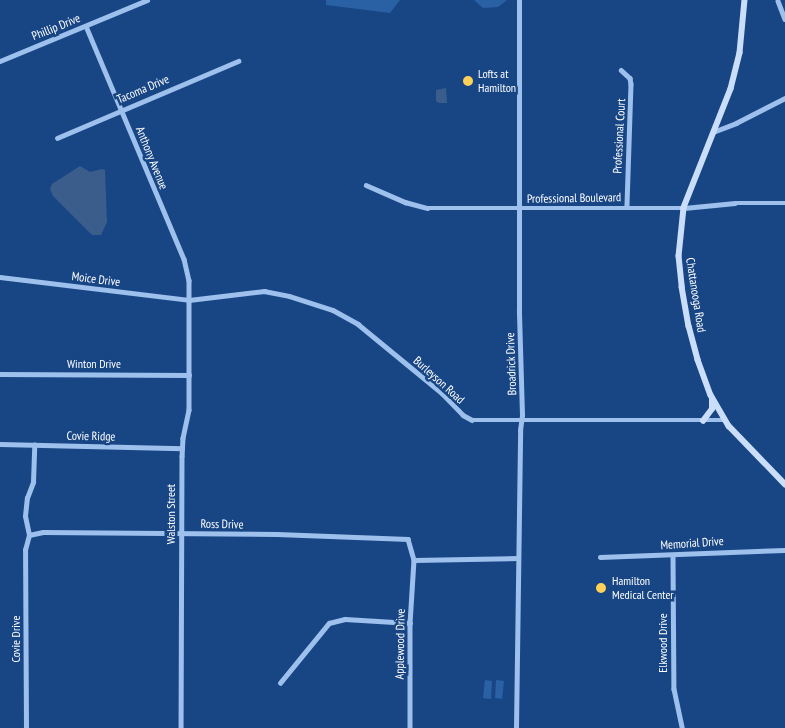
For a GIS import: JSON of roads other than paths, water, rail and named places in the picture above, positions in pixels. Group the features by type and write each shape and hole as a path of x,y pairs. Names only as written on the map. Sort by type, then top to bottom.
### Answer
{"main road":[{"name":"Chattanooga Road","path":"746,0 740,53 731,89 684,208 679,255 682,287 698,360 711,395 724,420 785,484"},
{"path":"703,421 712,409 711,395"}],"street":[{"name":"Phillip Drive","path":"0,61 147,0"},
{"name":"Broadrick Drive","path":"516,728 521,420 519,0"},
{"path":"778,1 785,19"},
{"name":"Anthony Avenue","path":"86,26 184,259 189,280 189,300"},
{"name":"Tacoma Drive","path":"57,138 238,61"},
{"name":"Professional Court","path":"620,70 630,78 631,84 627,207"},
{"path":"713,132 736,123 785,98"},
{"name":"Professional Boulevard","path":"366,185 426,208 684,208 735,203 785,203"},
{"name":"Moice Drive","path":"0,278 189,300"},
{"name":"Burleyson Road","path":"189,300 264,291 289,296 333,310 358,324 442,393 466,418 472,420 724,420"},
{"name":"Walston Street","path":"181,728 182,448 189,410 189,300"},
{"name":"Winton Drive","path":"0,374 188,375"},
{"name":"Covie Ridge","path":"0,444 182,448"},
{"path":"29,535 26,516 27,498 33,482 34,445"},
{"name":"Ross Drive","path":"29,535 43,532 181,533 408,539 414,560"},
{"name":"Covie Drive","path":"26,728 25,550 29,535"},
{"name":"Memorial Drive","path":"600,557 673,556 721,551 785,550"},
{"name":"Elkwood Drive","path":"673,556 674,689 682,728"},
{"path":"414,560 518,558"},
{"name":"Applewood Drive","path":"410,728 410,622 414,560"},
{"path":"280,683 329,623 345,619 410,622"}],"place":[{"name":"Lofts at Hamilton","path":"468,81"},
{"name":"Hamilton Medical Center","path":"601,588"}]}
